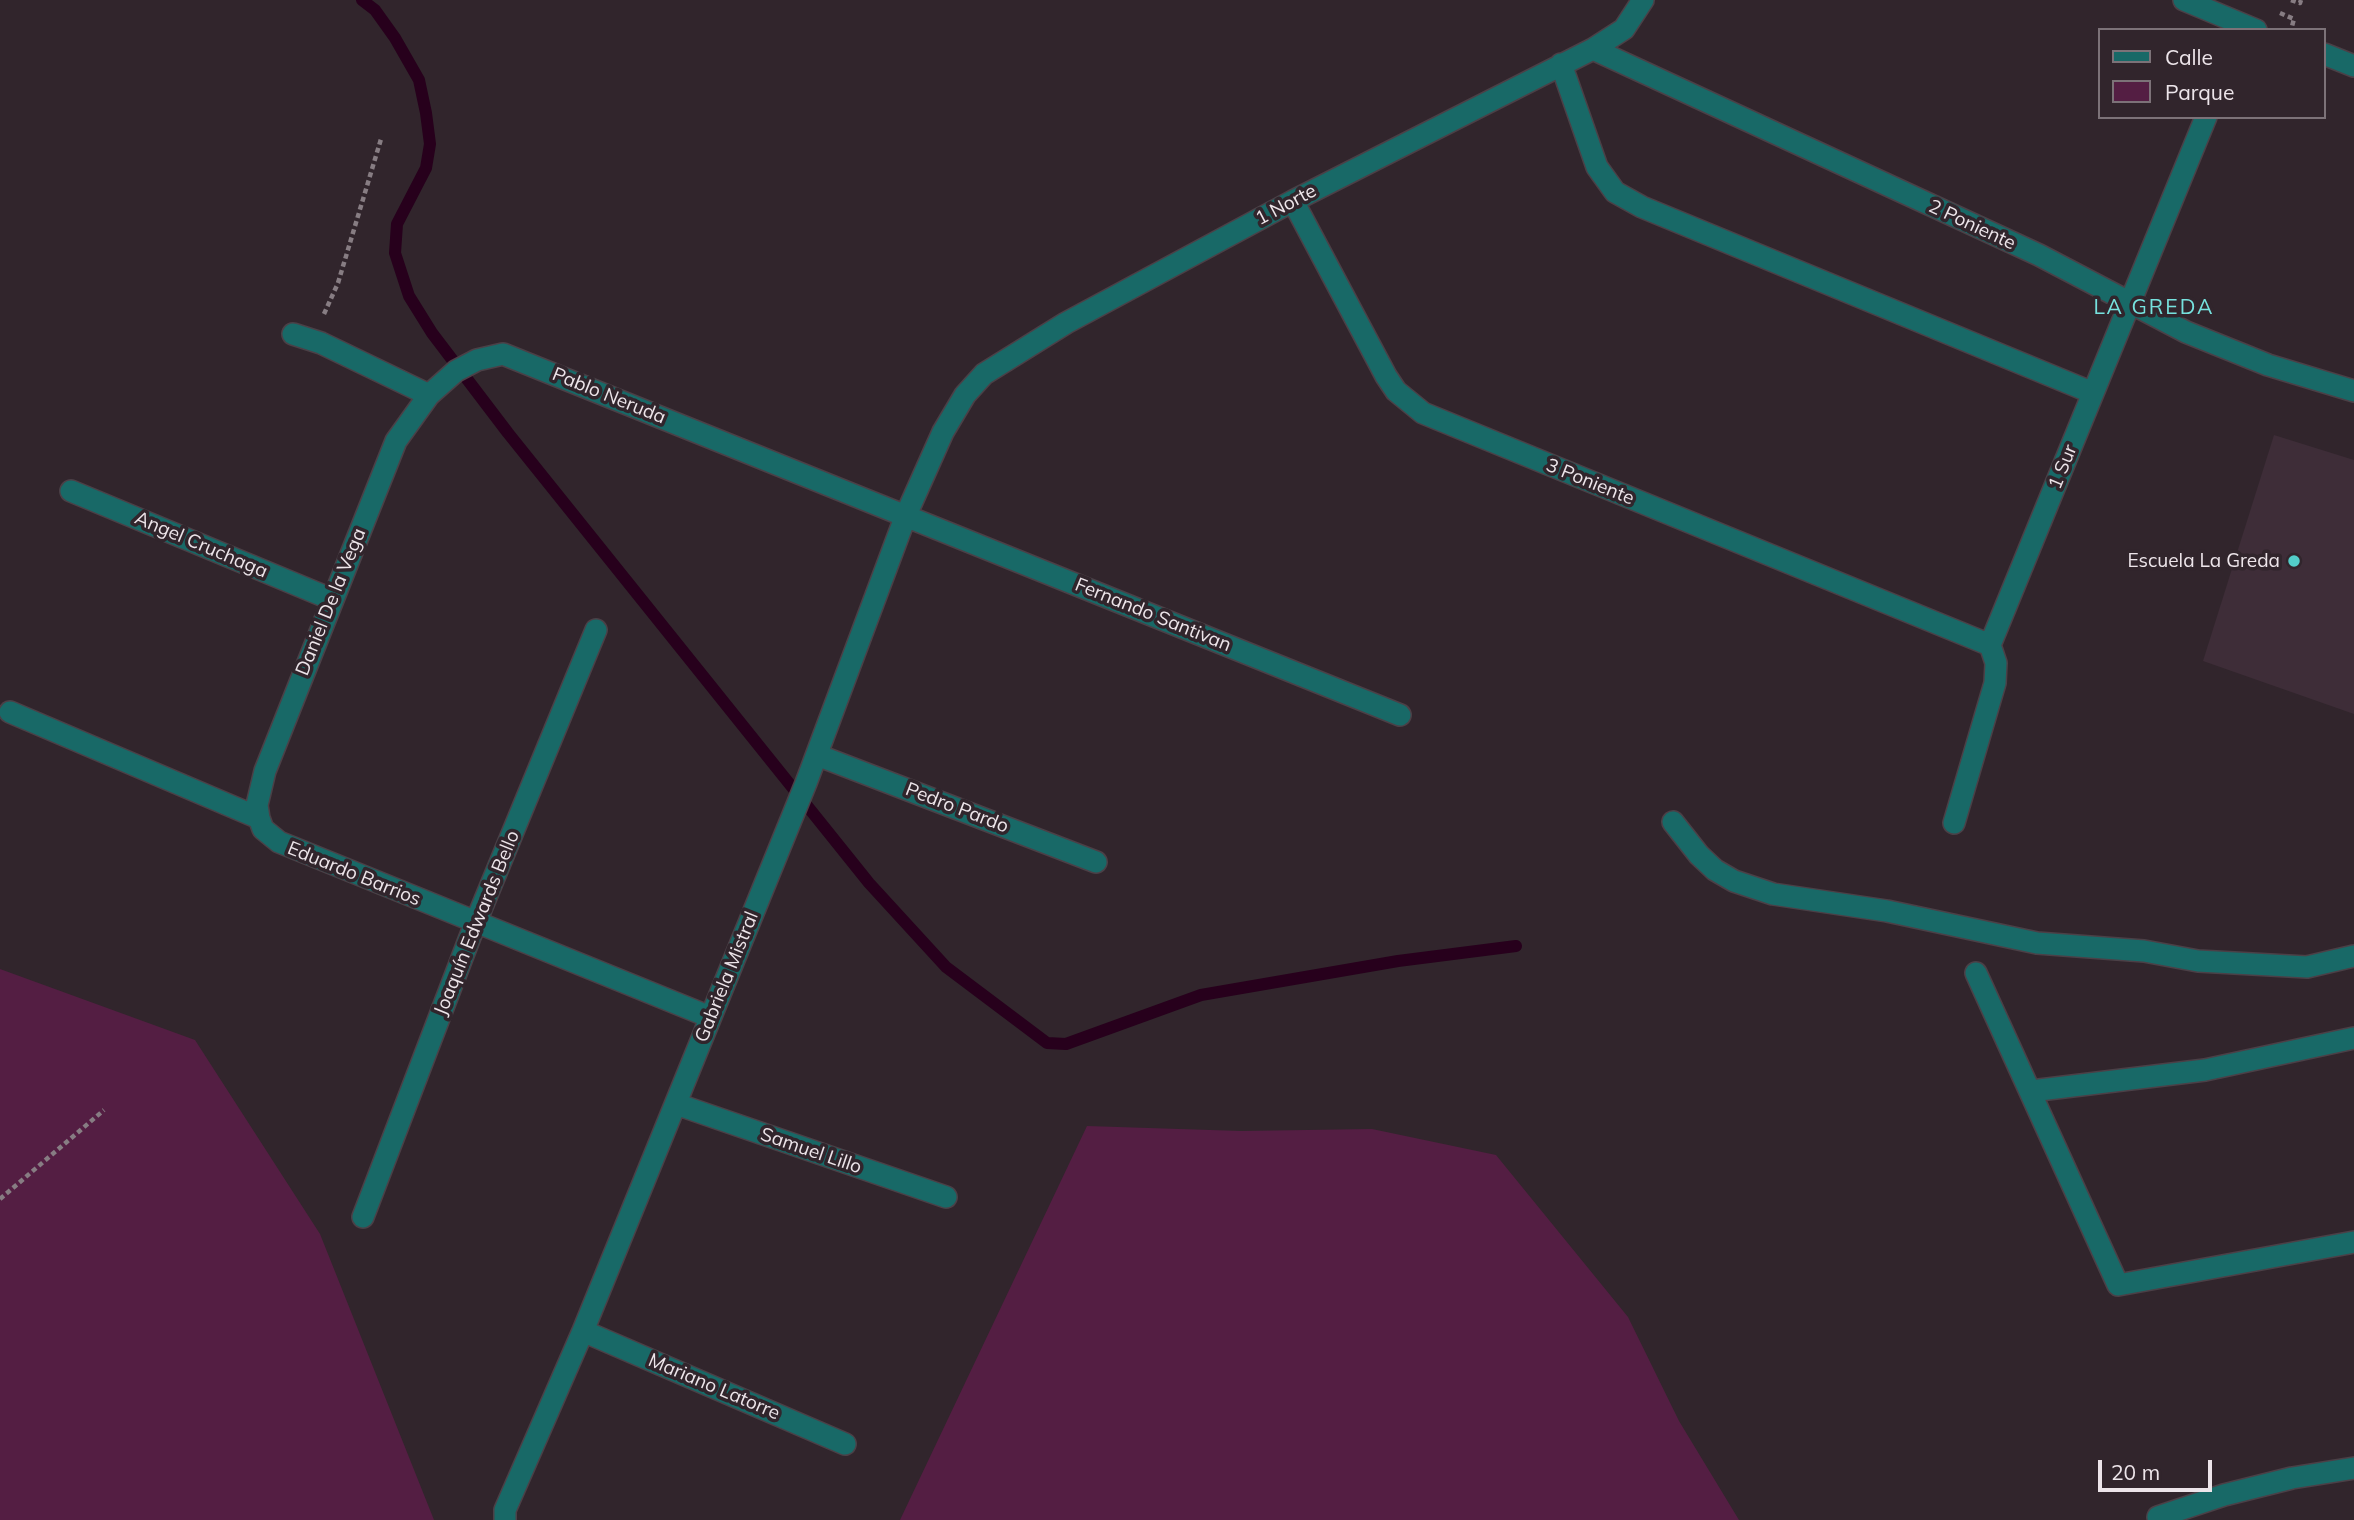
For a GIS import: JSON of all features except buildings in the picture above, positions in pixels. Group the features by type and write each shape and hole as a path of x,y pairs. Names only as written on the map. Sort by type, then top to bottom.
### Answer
{"street":[{"name":"1 Norte","path":"943,432 965,395 984,374 1066,323 1293,201 1593,49 1624,30 1643,0"},
{"path":"2184,0 2245,28"},
{"name":"2 Poniente","path":"1593,49 2039,256 2186,332 2268,365 2354,391"},
{"path":"2326,55 2354,66"},
{"path":"1561,64 1597,167 1615,192 1642,207 2093,393"},
{"name":"1 Sur","path":"1990,645 2205,119"},
{"name":"3 Poniente","path":"1293,201 1386,376 1396,391 1423,413 1990,645"},
{"path":"293,334 435,391"},
{"name":"Pablo Neruda","path":"435,391 456,372 477,360 503,354 906,515"},
{"name":"Daniel De la Vega","path":"259,818 257,805 265,771 331,599 396,442 435,391"},
{"name":"Gabriela Mistral","path":"505,1520 505,1510 583,1331 789,827 906,515 943,432"},
{"name":"Angel Cruchaga","path":"71,491 331,599"},
{"name":"Fernando Santivan","path":"906,515 1400,715"},
{"name":"Joaquín Edwards Bello","path":"363,1217 475,924 596,631"},
{"path":"1954,823 1995,683 1996,663 1990,645"},
{"name":"Eduardo Barrios","path":"10,712 259,818 263,829 279,842 475,924 710,1017"},
{"name":"Pedro Pardo","path":"817,754 1096,862"},
{"path":"1673,822 1699,855 1715,870 1773,894 1887,911 2037,943 2144,951 2198,961 2307,967 2354,956"},
{"path":"1976,973 2118,1285 2354,1242"},
{"path":"2031,1091 2205,1070 2354,1038"},
{"name":"Samuel Lillo","path":"676,1104 946,1197"},
{"name":"Mariano Latorre","path":"583,1331 845,1444"},
{"path":"2158,1517 2238,1491 2354,1468"}],"path":[{"path":"2291,0 2300,3 2301,0"},
{"path":"321,343 321,319 338,283 381,139"},
{"path":"0,1199 104,1110"}],"shaded area":[{"name":"Escuela La Greda","path":"2274,435 2354,460 2354,714 2203,661"}],"green space":[{"path":"0,969 195,1040 320,1234 434,1520 0,1520"},
{"path":"1087,1126 1241,1131 1372,1129 1496,1155 1628,1317 1679,1421 1739,1520 900,1520"}],"waterway":[{"path":"362,0 375,10 395,38 419,80 426,113 430,144 426,168 397,224 395,253 409,296 432,333 508,433 869,883 946,967 1047,1043 1066,1044 1201,995 1398,961 1516,946"}],"place":[{"name":"Escuela La Greda","path":"2294,561"}],"district":[{"name":"LA GREDA","path":"2154,308"}]}
